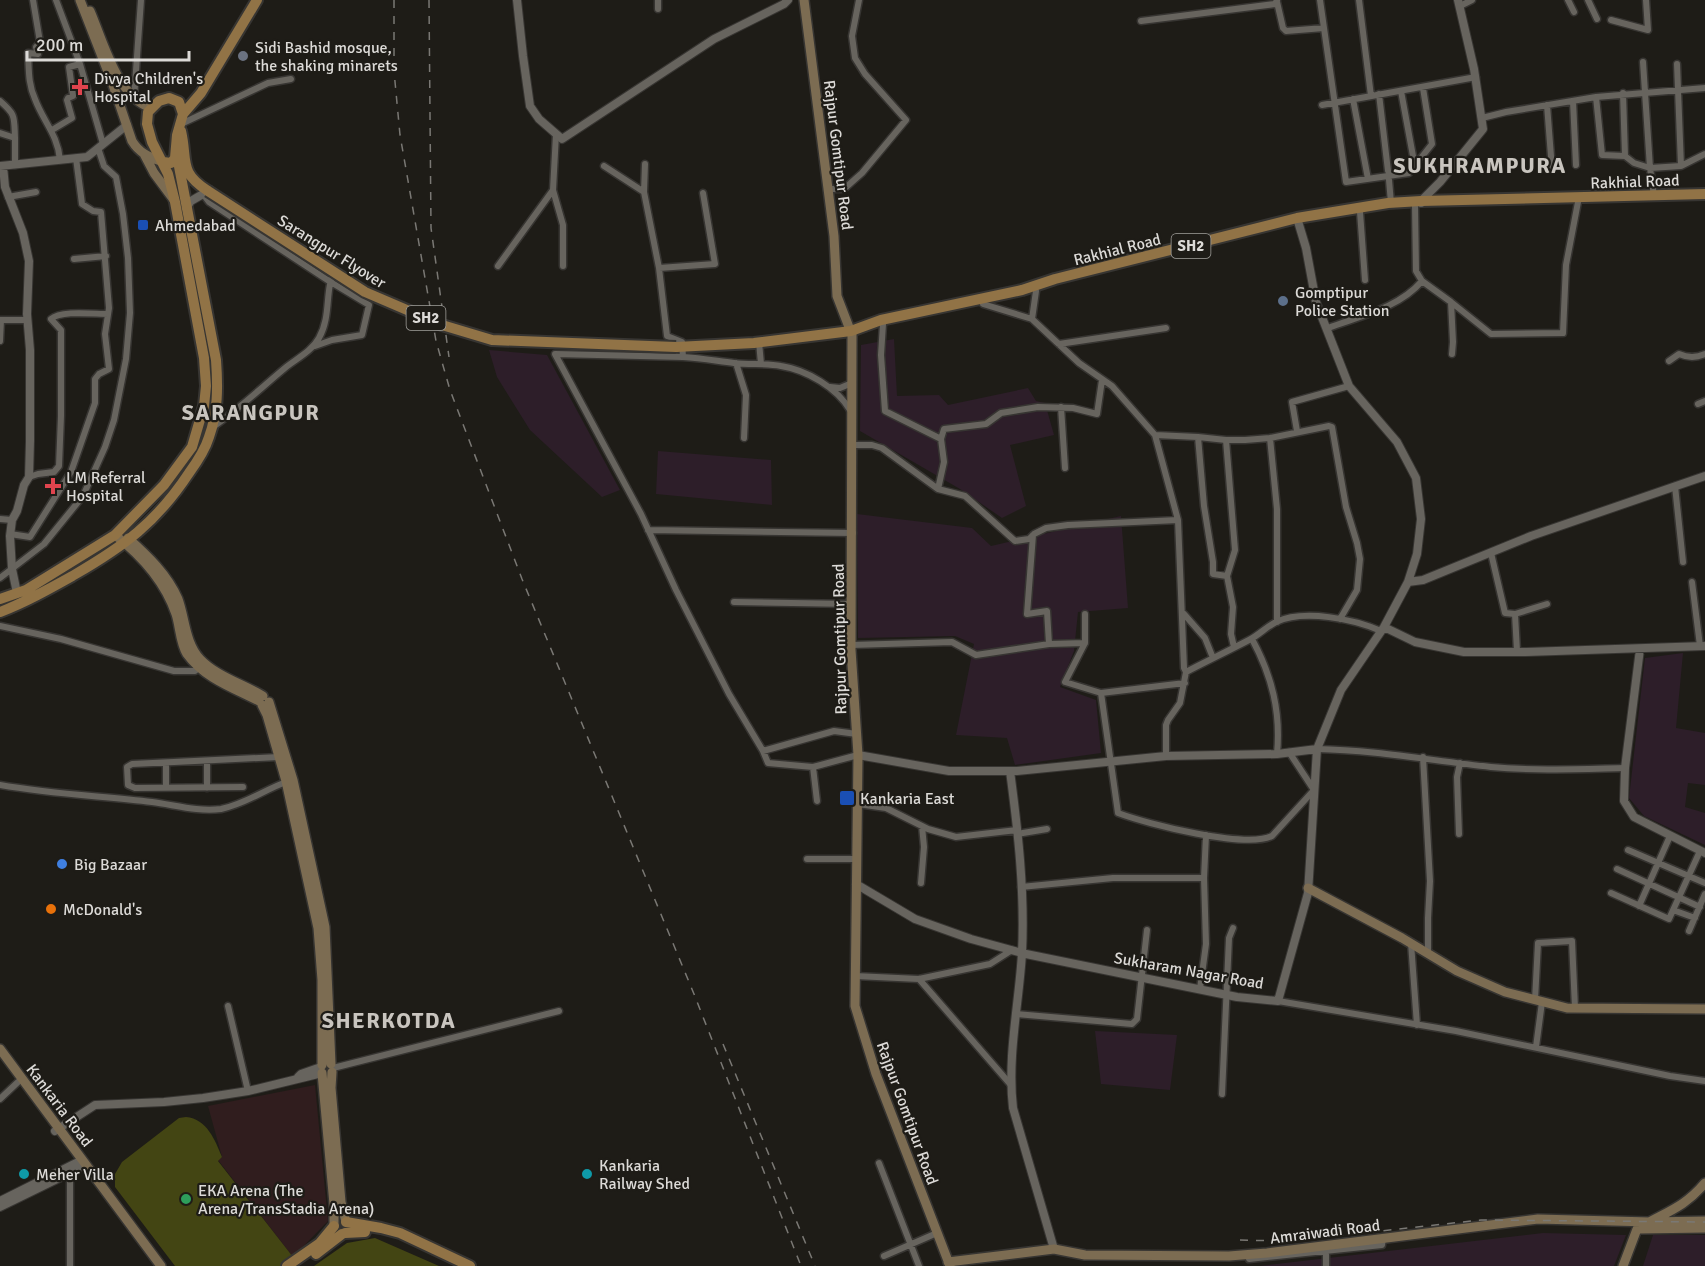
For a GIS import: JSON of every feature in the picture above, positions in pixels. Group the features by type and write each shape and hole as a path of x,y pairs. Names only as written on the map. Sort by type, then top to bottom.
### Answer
{"main road":[{"path":"80,0 132,141 138,150 163,162 171,163 177,156"},
{"path":"0,599 26,590 117,533 164,485 192,447 204,406 206,386 204,358 176,202 168,174 155,150 142,104 118,78 86,0"},
{"path":"188,181 177,156 176,146 183,114 257,0"},
{"name":"Rajpur Gomtipur Road","path":"804,0 834,236 837,296 852,333 851,645 858,755 855,1006 876,1074 949,1264"},
{"path":"126,122 133,109 142,104 169,98 179,102 183,108 183,114"},
{"path":"0,612 31,600 128,542 177,492 199,459 212,427 218,392 216,360 186,208 188,181 179,125"},
{"path":"144,154 154,173 176,202"},
{"name":"Sarangpur Flyover","path":"168,174 188,181 365,292 442,325 492,339 681,350"},
{"name":"Rakhial Road","path":"681,350 852,333 883,324 1019,297 1056,284 1297,220 1419,204 1705,196"},
{"name":"Rakhial Road","path":"852,333 881,320 1022,290 1055,279 1297,220 1391,203 1578,202 1705,196"},
{"path":"117,533 147,555 171,586 183,613 192,648 212,678 263,701 289,780 325,927 322,940 327,1068 332,1088 342,1229"},
{"path":"263,701 279,757 289,780"},
{"path":"1308,888 1411,943 1457,971 1505,992 1575,1008 1705,1009"},
{"name":"Kankaria Road","path":"0,1049 57,1129"},
{"path":"0,1057 57,1129 155,1266"},
{"name":"Kankaria Road","path":"82,1164 160,1266"},
{"path":"1623,1266 1649,1225 1692,1198 1705,1183"},
{"path":"1637,1229 1662,1221 1695,1201 1705,1190"},
{"name":"Amraiwadi Road","path":"949,1264 1054,1249 1084,1255 1248,1254 1538,1219 1624,1220 1649,1225"},
{"path":"1624,1220 1637,1229"},
{"path":"1662,1221 1705,1221"},
{"path":"1649,1225 1705,1228"},
{"path":"300,1266 342,1229"},
{"path":"287,1266 342,1229 400,1233 460,1266"},
{"path":"1628,1266 1637,1229"},
{"path":"431,1250 470,1266"}],"street":[{"path":"33,0 40,42 36,47 38,54 28,52 29,81 35,102 52,130 60,160"},
{"path":"0,578 44,544 82,496 105,447 114,420 125,369 130,313 128,258 123,214 116,177 104,166 80,64 56,0"},
{"path":"141,0 142,104"},
{"path":"518,0 530,106 539,119 561,138 714,39 788,0"},
{"path":"658,0 658,9"},
{"path":"827,189 844,189 862,173 906,120 865,74 855,58 852,36 859,0"},
{"path":"1320,0 1346,182 1409,173 1415,167 1432,144 1424,88"},
{"path":"1359,0 1371,96"},
{"path":"1472,0 1459,3 1476,77 1484,129 1419,204 1416,271 1422,281 1491,334 1563,333 1566,265 1578,202"},
{"path":"1568,0 1574,12"},
{"path":"1588,0 1598,19"},
{"path":"1611,20 1648,30 1646,0"},
{"path":"1141,21 1277,1 1286,32 1324,28"},
{"path":"1643,62 1654,196"},
{"path":"52,130 72,118 67,100 73,96 74,91 69,67 80,64"},
{"path":"1677,64 1680,166"},
{"path":"1322,105 1476,77"},
{"path":"179,125 268,83 291,79"},
{"path":"1482,118 1623,93 1705,88"},
{"path":"1401,91 1415,167"},
{"path":"1623,93 1625,156"},
{"path":"1379,94 1388,171"},
{"path":"1596,97 1601,154 1625,156 1634,163 1650,168 1680,166 1705,154"},
{"path":"1353,99 1368,179"},
{"path":"0,101 11,110 15,121 15,165"},
{"path":"1573,101 1576,165"},
{"path":"1547,105 1552,169"},
{"path":"18,593 12,569 10,534 12,520 29,477 30,361 27,320 27,246 8,196 1,166 87,157 126,122"},
{"path":"0,133 15,138"},
{"path":"556,134 554,190 563,225 563,266"},
{"path":"10,534 30,537 71,472 95,404 95,379 109,369 105,334 109,308 101,212 93,211 82,204 76,158"},
{"path":"645,164 644,192 659,268 667,336 682,341 681,350"},
{"path":"604,166 644,192"},
{"path":"1389,180 1391,203"},
{"path":"188,181 337,268 329,281 328,312 319,339 237,411 212,427"},
{"path":"498,266 554,190"},
{"path":"8,196 36,192"},
{"path":"186,208 191,201 205,193 209,202 369,305 362,334 332,339 311,348"},
{"path":"659,268 715,264 703,193"},
{"path":"1360,212 1365,280"},
{"path":"1297,220 1306,248 1316,302 1349,386 1292,402 1297,431"},
{"path":"74,260 106,256"},
{"path":"1328,328 1383,308 1413,292 1422,281"},
{"path":"1032,319 1036,291"},
{"path":"1451,302 1454,342 1452,354"},
{"path":"982,304 1032,319 1059,344 1112,386 1155,435 1178,520 1179,584 1186,672 1180,703 1166,725 1166,756"},
{"path":"29,477 54,472 59,466 61,330 51,319 64,314 108,314"},
{"path":"0,341 0,320 27,320"},
{"path":"883,324 881,355 885,411 941,439"},
{"path":"1059,344 1166,328"},
{"path":"759,342 761,364"},
{"path":"852,413 840,396 829,387 802,372 784,366 736,363 681,350 555,354 648,530 724,684 768,763 813,767 858,755 949,771 1010,771 1166,756 1277,754 1317,749 1423,757 1521,769 1625,768"},
{"path":"1669,361 1679,354 1686,357 1698,357 1705,354"},
{"path":"736,363 746,395 744,438"},
{"path":"938,489 944,462 941,439 944,429 986,424 1001,413 1038,407 1061,407 1097,414 1102,380"},
{"path":"829,387 840,388 852,383"},
{"name":"Sukharam Nagar Road","path":"856,884 915,919 971,939 1022,953 1226,995 1278,1001 1308,888 1317,749 1341,690 1382,629 1408,582 1417,554 1421,519 1416,478 1397,442 1349,386"},
{"path":"1698,404 1705,401"},
{"path":"1061,407 1065,468"},
{"path":"1155,435 1245,440 1332,427 1346,507 1360,559 1357,590 1340,619"},
{"path":"1198,437 1213,574 1227,576"},
{"path":"1270,438 1277,509 1277,622"},
{"path":"1226,440 1235,550 1227,576 1233,607 1231,634 1234,647"},
{"path":"852,446 872,445 882,448 938,489 964,496 1015,541 1029,539 1046,528 1068,525 1178,520"},
{"path":"1408,582 1423,580 1531,536 1705,477"},
{"path":"1675,486 1683,562"},
{"path":"0,519 12,520"},
{"path":"648,530 853,533"},
{"path":"1034,534 1027,614 1047,611 1049,644"},
{"path":"1491,553 1505,613 1515,614 1547,604"},
{"path":"1186,672 1252,639 1277,622 1288,618 1316,616 1366,624 1415,642 1464,652 1702,646 1692,582"},
{"path":"734,602 852,604"},
{"path":"1085,614 1085,643 1065,682 1101,693 1185,683"},
{"path":"1183,614 1205,638 1213,658"},
{"path":"1515,614 1517,651"},
{"path":"0,626 61,639 174,671 188,672 202,665"},
{"path":"1252,639 1270,676 1275,696 1279,734 1277,754"},
{"path":"851,645 952,642 976,655 1049,644 1085,643"},
{"path":"1611,893 1669,919 1688,875 1702,852 1634,817 1624,801 1625,768 1640,649"},
{"path":"1101,693 1118,813 1206,836 1264,840 1272,836 1314,790 1289,752"},
{"path":"763,751 834,731 857,734"},
{"path":"243,787 135,788 128,785 127,767 132,764 279,757"},
{"path":"1423,757 1430,880 1428,954"},
{"path":"207,762 207,788"},
{"path":"166,763 166,788"},
{"path":"1459,834 1457,777 1460,763"},
{"path":"813,767 817,801"},
{"path":"1010,771 1021,887 1022,953 1011,1085 1013,1107 1054,1249"},
{"path":"0,785 53,793 153,802 194,809 218,809 237,805 289,780"},
{"path":"858,804 885,808 922,826 956,837 1047,829"},
{"path":"921,883 924,848 922,826"},
{"path":"1200,989 1206,944 1204,878 1206,836"},
{"path":"1639,906 1670,836"},
{"path":"1628,850 1705,883"},
{"path":"807,859 856,859"},
{"path":"1617,869 1700,906"},
{"path":"1021,887 1113,878 1204,878"},
{"path":"1689,931 1705,894"},
{"path":"1673,910 1695,918"},
{"path":"1222,1094 1229,938 1233,928"},
{"path":"1016,1014 1132,1024 1137,1019 1147,930"},
{"path":"1536,1047 1538,943 1572,941 1575,1008"},
{"path":"1411,943 1417,1025"},
{"path":"855,976 919,979 990,963 1012,950"},
{"path":"919,979 1011,1085"},
{"path":"1278,1001 1536,1047 1670,1076 1705,1080"},
{"path":"228,1006 248,1091"},
{"path":"57,1129 95,1105 173,1101 248,1091 297,1078 301,1074 559,1011"},
{"path":"0,1100 18,1082"},
{"path":"879,1163 919,1266"},
{"path":"0,1207 69,1174 82,1164"},
{"path":"0,1201 82,1164"},
{"path":"69,1174 70,1266"},
{"path":"884,1256 937,1233"},
{"path":"1248,1254 1249,1259 1382,1245 1383,1239"},
{"path":"1326,1251 1326,1266"}],"shaded area":[{"path":"894,339 897,396 939,395 948,405 1028,388 1036,401 1045,403 1054,435 1010,445 1026,506 1002,518 960,489 860,431 861,345"},
{"path":"489,350 547,355 620,490 602,497 530,430 497,377"},
{"path":"658,451 771,460 772,505 656,494"},
{"path":"857,514 972,528 991,546 1121,516 1128,608 1078,612 1074,651 1060,687 1096,700 1101,753 1015,765 1007,738 956,735 974,644 955,636 858,638"},
{"path":"1683,653 1676,728 1705,733 1705,785 1688,783 1685,807 1705,813 1705,845 1644,816 1629,798 1645,658"},
{"path":"1095,1031 1177,1035 1170,1090 1101,1084"},
{"path":"315,1085 328,1221 293,1257 218,1160 222,1157 208,1106"},
{"name":"EKA Arena (The Arena/TransStadia Arena)","path":"186,1117 200,1122 209,1131 222,1157 218,1161 293,1257 281,1266 175,1266 115,1187 115,1174 122,1162 179,1118"},
{"path":"1543,1233 1626,1235 1614,1266 1260,1266"},
{"path":"1653,1235 1705,1235 1705,1266 1643,1266"},
{"path":"375,1238 439,1266 314,1266 347,1243"}],"railway":[{"path":"394,0 394,71 400,135 436,341 450,390 522,579 694,994 801,1266"},
{"path":"429,0 431,228 449,357"},
{"path":"723,1044 815,1266"},
{"path":"1240,1240 1308,1239 1481,1220 1705,1222"}],"place":[{"name":"Sidi Bashid mosque, the shaking minarets","path":"243,56"},
{"name":"Divya Children's Hospital","path":"80,87"},
{"name":"Ahmedabad","path":"143,225"},
{"name":"Gomptipur Police Station","path":"1283,301"},
{"name":"LM Referral Hospital","path":"53,486"},
{"name":"Kankaria East","path":"847,798"},
{"name":"Big Bazaar","path":"62,864"},
{"name":"McDonald's","path":"51,909"},
{"name":"Meher Villa","path":"24,1174"},
{"name":"Kankaria Railway Shed","path":"587,1174"},
{"name":"EKA Arena (The Arena/TransStadia Arena)","path":"186,1199"}],"district":[{"name":"SUKHRAMPURA","path":"1480,165"},
{"name":"SARANGPUR","path":"251,412"},
{"name":"SHERKOTDA","path":"389,1020"}]}
